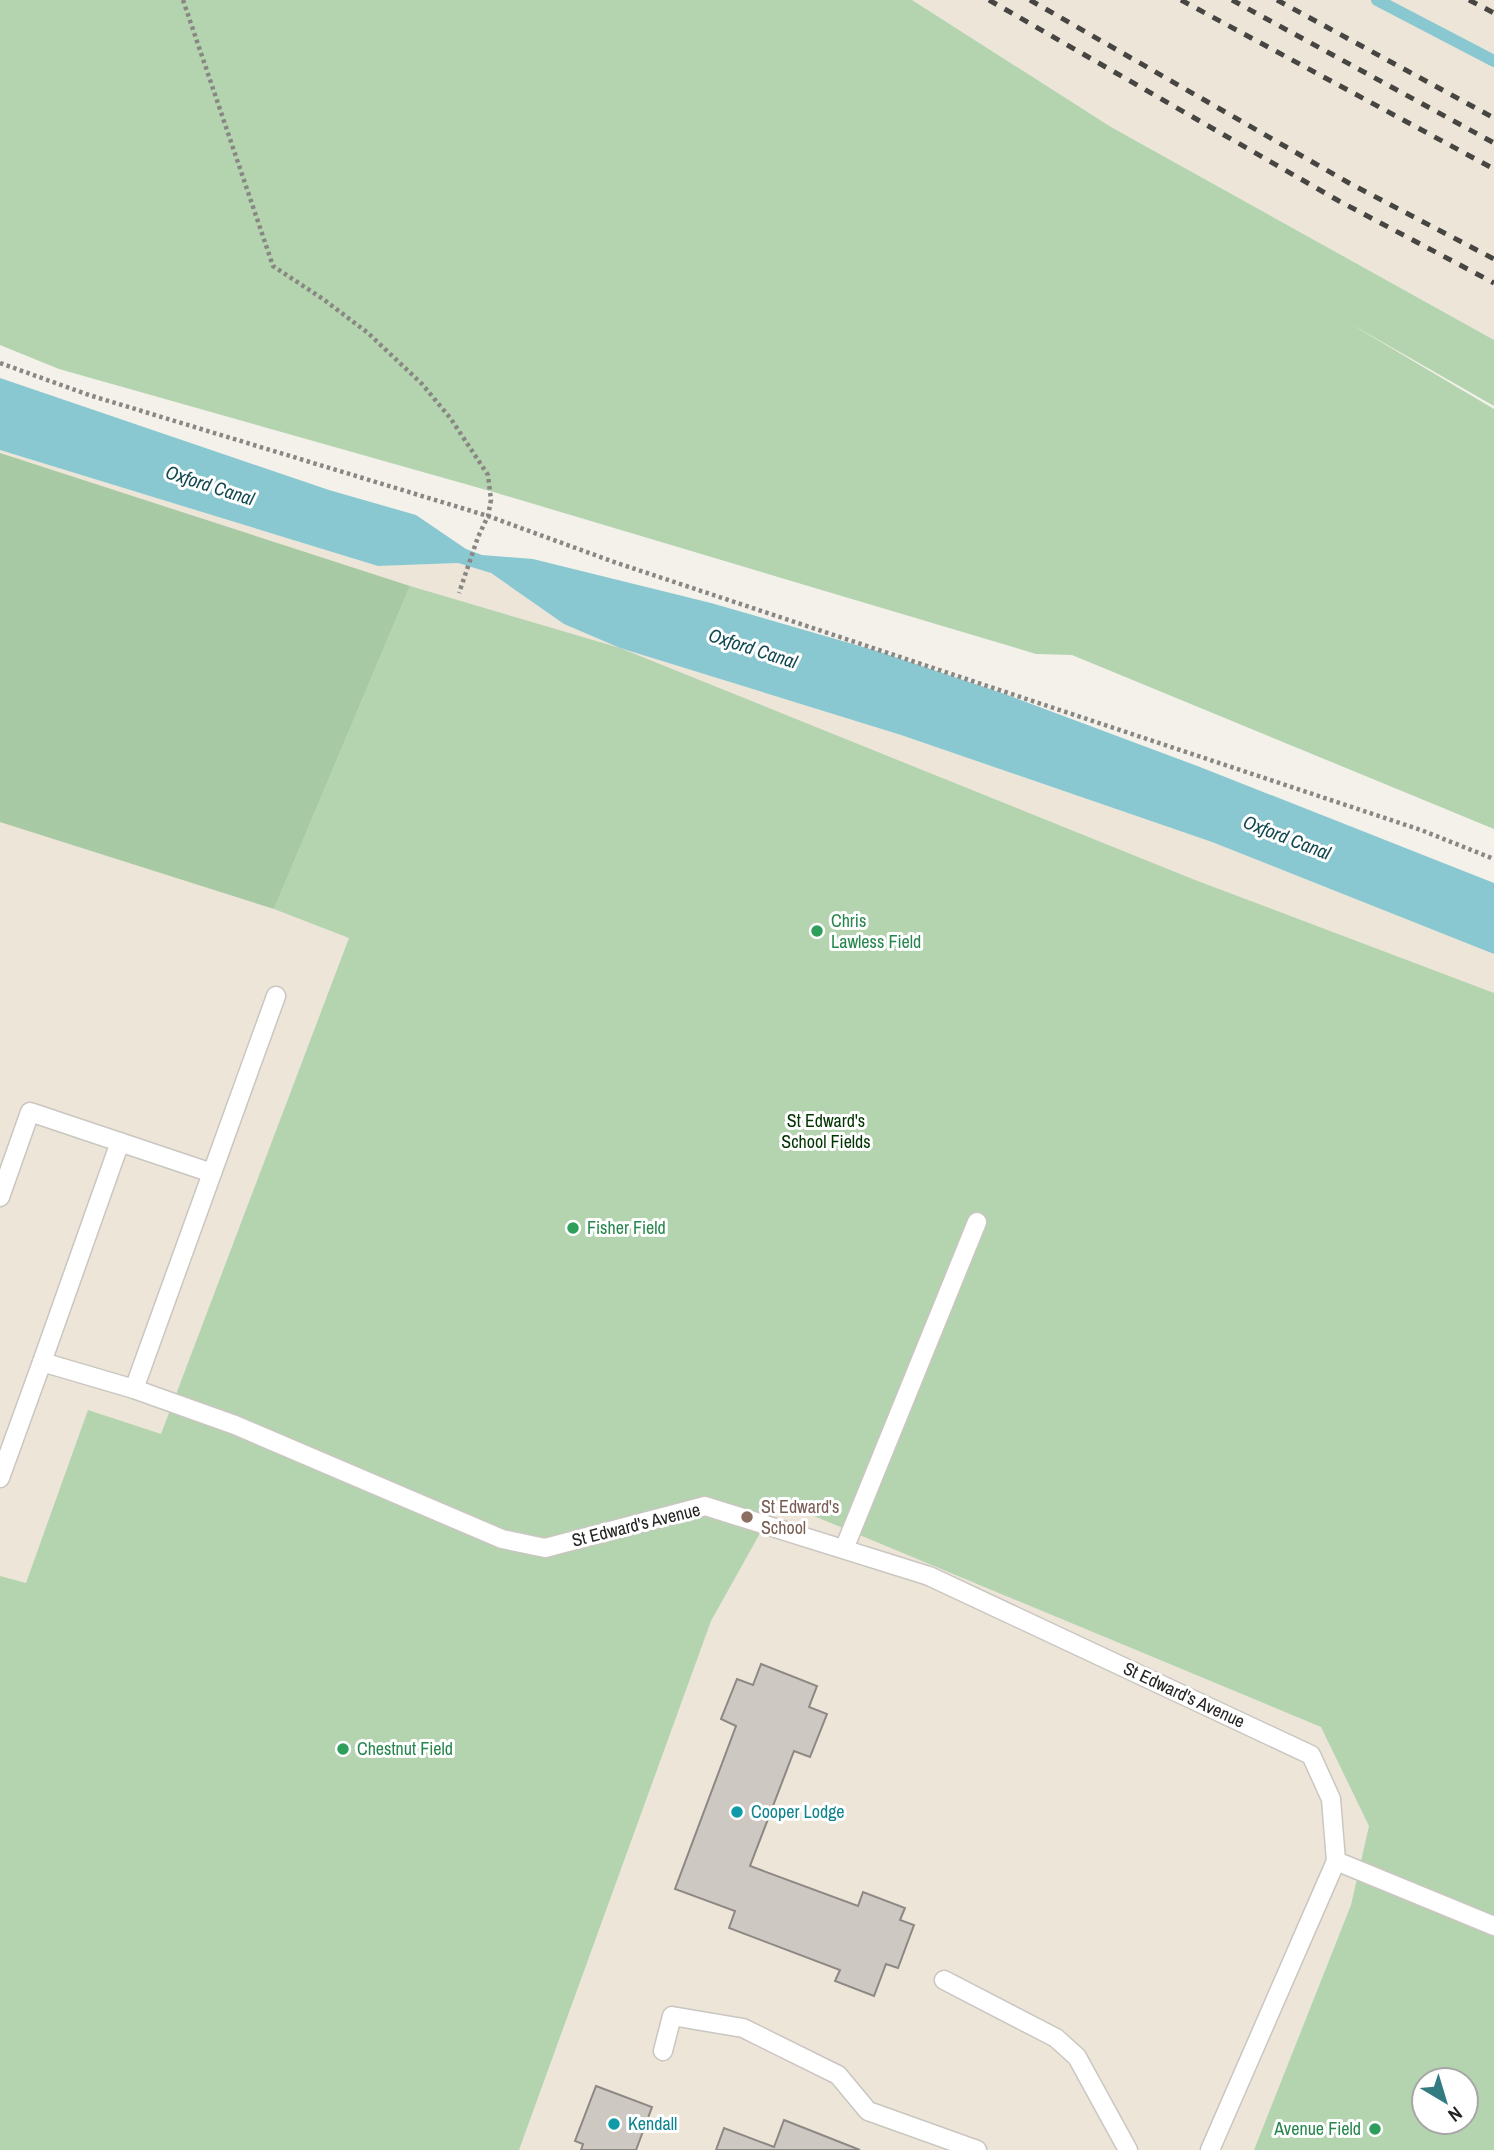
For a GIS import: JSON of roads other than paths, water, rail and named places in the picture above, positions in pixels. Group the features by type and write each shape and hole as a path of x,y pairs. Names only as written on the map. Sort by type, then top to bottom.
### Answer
{"lane":[{"path":"134,1388 276,996"},
{"path":"0,1197 30,1112 212,1173"},
{"path":"0,1478 120,1142"},
{"path":"844,1549 976,1222"},
{"name":"St Edward's Avenue","path":"42,1362 134,1388 235,1425 502,1539 545,1548 705,1506 844,1549 929,1576 1311,1755 1331,1799 1336,1861 1210,2150"},
{"path":"1336,1861 1494,1926"},
{"path":"944,1980 1056,2038 1077,2057 1128,2150"},
{"path":"663,2051 672,2016 743,2028 838,2075 868,2111 977,2150"}],"water":[{"name":"Oxford Canal","path":"0,378 329,490 416,515 466,549 482,555 533,559 711,603 877,651 1002,693 1200,767 1494,883 1494,954 1212,842 901,735 620,648 564,624 491,573 458,563 378,566 0,450"}],"waterway":[{"path":"1377,0 1494,61"}],"railway":[{"path":"989,0 1339,201 1494,283"},
{"path":"1030,0 1349,183 1494,259"},
{"path":"1181,0 1494,169"},
{"path":"1232,0 1494,143"},
{"path":"1277,0 1494,118"},
{"path":"1469,0 1494,13"}],"place":[{"name":"Chris Lawless Field","path":"817,931"},
{"name":"Fisher Field","path":"573,1228"},
{"name":"St Edward's School","path":"747,1517"},
{"name":"Chestnut Field","path":"343,1749"},
{"name":"Cooper Lodge","path":"737,1812"},
{"name":"Kendall","path":"614,2124"},
{"name":"Avenue Field","path":"1375,2129"}],"park label":[{"name":"St Edward's School Fields","path":"826,1131"}]}
